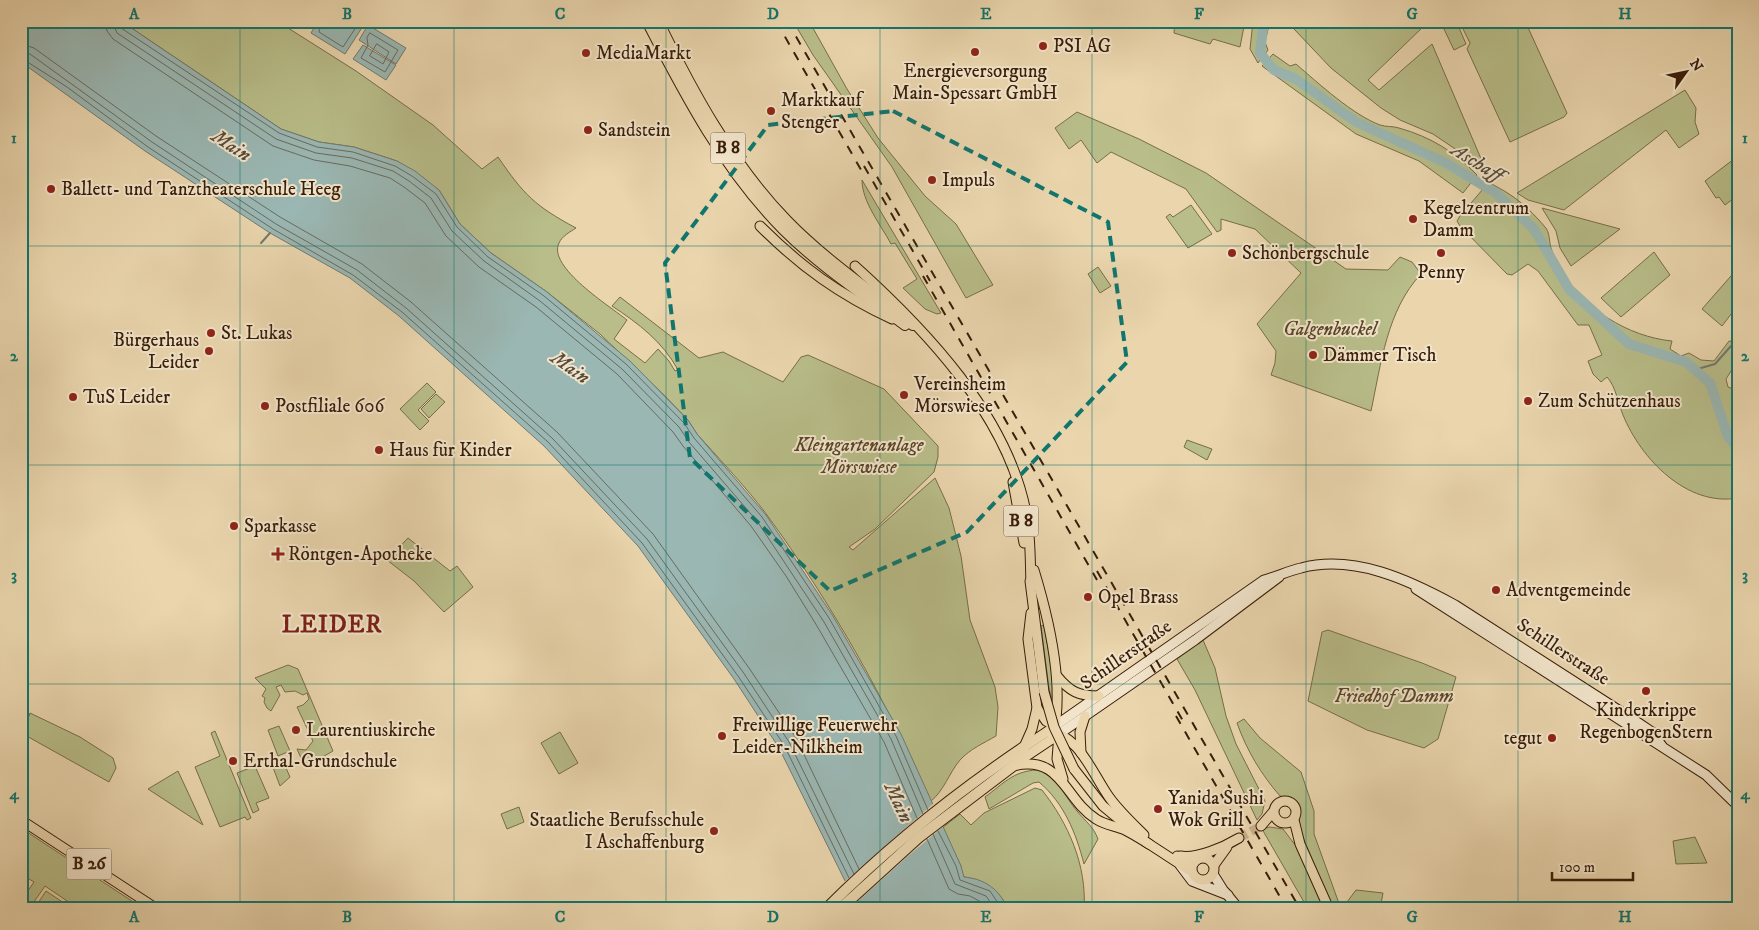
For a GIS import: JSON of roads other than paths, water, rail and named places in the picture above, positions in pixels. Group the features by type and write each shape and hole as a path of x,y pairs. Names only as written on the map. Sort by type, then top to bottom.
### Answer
{"highway":[{"name":"B 8","path":"647,21 698,117 734,171 764,208 827,268 909,325"},
{"name":"B 8","path":"658,21 706,113 734,156 770,203 825,256 909,325"},
{"name":"Schillerstraße","path":"995,772 1024,747"},
{"name":"Schillerstraße","path":"995,772 1013,766"},
{"path":"826,909 906,835 995,772"},
{"path":"840,909 918,838 995,772"}],"main road":[{"path":"760,226 785,251 832,287 857,302 909,325"},
{"path":"855,266 888,296 909,325"},
{"name":"B 8","path":"909,325 940,353 981,406 1007,458 1024,505 1033,604 1044,692 1054,727 1074,769 1094,796 1119,820 1149,844"},
{"name":"B 8","path":"1007,458 1018,506 1031,584"},
{"path":"1030,559 1057,676 1059,703 1057,759 1065,784"},
{"name":"Schillerstraße","path":"1013,766 1099,696 1264,580 1300,568 1324,564 1350,565 1382,571 1428,590 1455,604 1652,732 1662,746 1706,775 1738,806"},
{"name":"Schillerstraße","path":"1024,747 1085,716 1195,640 1281,575"},
{"path":"1024,747 1032,729 1037,708 1028,639 1033,604"},
{"path":"1057,676 1075,693 1084,696 1099,696"},
{"path":"1037,708 1046,721 1068,739 1081,753 1109,797 1144,835 1193,868 1198,879 1210,870 1234,842 1212,852 1188,856 1174,854"},
{"path":"1081,753 1080,732 1085,716"},
{"path":"1013,766 1028,763 1042,766 1055,773 1084,809 1095,819 1125,830 1180,864 1193,868"},
{"path":"1294,820 1261,826 1279,802 1289,802 1296,810 1294,820 1300,844 1329,909"},
{"path":"1273,812 1300,844"},
{"name":"B 26","path":"21,820 157,909"},
{"name":"B 8","path":"1119,820 1144,835"},
{"path":"1193,868 1201,858 1239,909"},
{"path":"1180,864 1192,881 1226,893"}],"water":[{"name":"Main","path":"21,21 121,21 281,129 319,142 354,147 397,161 415,171 439,190 460,224 491,253 547,292 630,361 688,420 697,434 766,515 833,616 901,734 961,866 964,877 978,880 990,886 1000,896 1008,909 859,909 779,748 734,679 638,546 544,446 399,316 350,278 270,233 145,151 21,62"},
{"path":"318,21 362,21 365,23 345,54 311,33"},
{"path":"368,25 406,48 396,64 359,40"},
{"path":"363,45 396,65 386,80 353,59"}],"waterway":[{"name":"Aschaff","path":"1264,21 1260,53 1274,70 1296,79 1356,122 1444,162 1496,193 1534,229 1569,289 1629,344 1686,362 1710,383 1728,437 1738,448"},
{"path":"261,243 270,233"},
{"path":"1694,370 1715,364 1731,346"}],"tunnel":[{"path":"1239,838 1261,826"}],"railway":[{"path":"776,21 864,175"},
{"path":"787,21 1300,909"},
{"path":"864,166 930,281"},
{"path":"923,276 1097,580"},
{"path":"1097,571 1183,721"},
{"path":"1176,716 1287,909"}],"place":[{"name":"PSI AG","path":"1043,46"},
{"name":"Energieversorgung Main-Spessart GmbH","path":"975,52"},
{"name":"MediaMarkt","path":"586,53"},
{"name":"Marktkauf Stenger","path":"771,111"},
{"name":"Sandstein","path":"588,130"},
{"name":"Impuls","path":"932,180"},
{"name":"Ballett- und Tanztheaterschule Heeg","path":"51,189"},
{"name":"Kegelzentrum Damm","path":"1413,219"},
{"name":"Schönbergschule","path":"1232,253"},
{"name":"Penny","path":"1441,253"},
{"name":"St. Lukas","path":"211,333"},
{"name":"Bürgerhaus Leider","path":"209,351"},
{"name":"Dämmer Tisch","path":"1313,355"},
{"name":"Vereinsheim Mörswiese","path":"904,395"},
{"name":"TuS Leider","path":"73,397"},
{"name":"Zum Schützenhaus","path":"1528,401"},
{"name":"Postfiliale 606","path":"265,406"},
{"name":"Haus für Kinder","path":"379,450"},
{"name":"Sparkasse","path":"234,526"},
{"name":"Röntgen-Apotheke","path":"278,554"},
{"name":"Adventgemeinde","path":"1496,590"},
{"name":"Opel Brass","path":"1088,597"},
{"name":"Kinderkrippe RegenbogenStern","path":"1646,691"},
{"name":"Laurentiuskirche","path":"296,730"},
{"name":"Freiwillige Feuerwehr Leider-Nilkheim","path":"722,736"},
{"name":"tegut","path":"1552,738"},
{"name":"Erthal-Grundschule","path":"233,761"},
{"name":"Yanida Sushi Wok Grill","path":"1158,809"},
{"name":"Staatliche Berufsschule I Aschaffenburg","path":"714,831"}],"district":[{"name":"LEIDER","path":"332,625"}],"park label":[{"name":"Galgenbuckel","path":"1330,329"},
{"name":"Kleingartenanlage Mörswiese","path":"859,456"},
{"name":"Friedhof Damm","path":"1394,696"}]}
